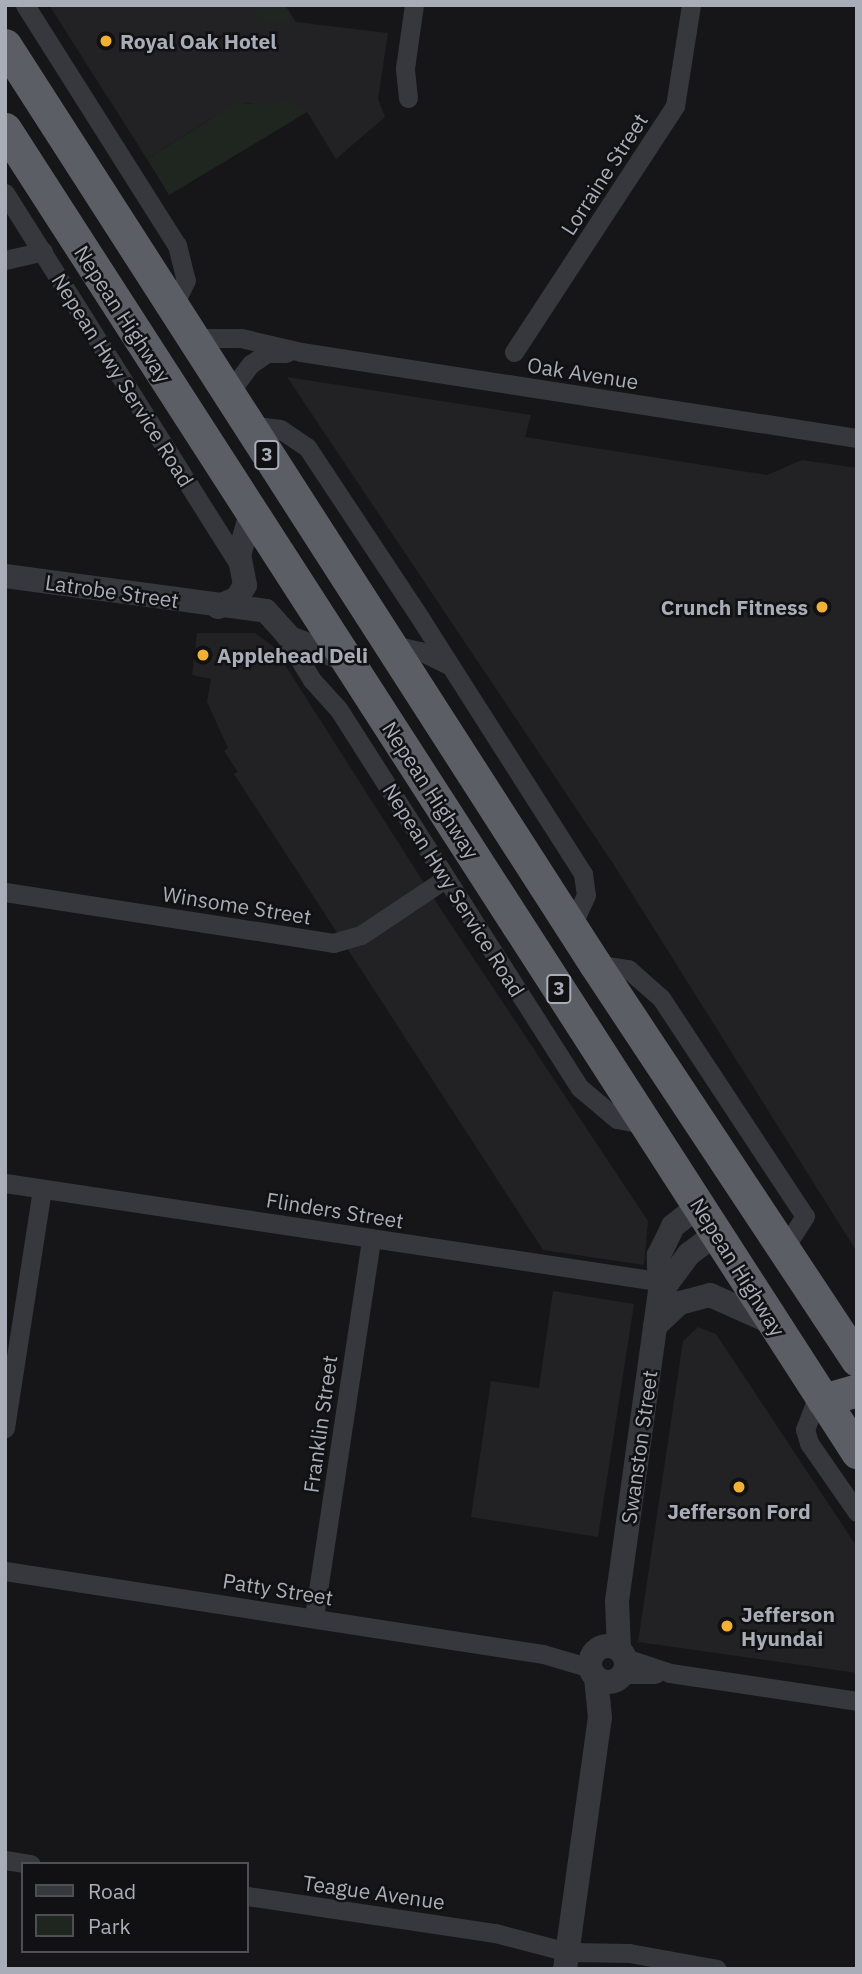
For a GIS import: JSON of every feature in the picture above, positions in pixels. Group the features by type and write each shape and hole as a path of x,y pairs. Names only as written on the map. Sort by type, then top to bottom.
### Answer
{"highway":[{"name":"Nepean Highway","path":"5,45 145,266 178,300 191,338 595,964 857,1360"},
{"name":"Nepean Highway","path":"5,129 857,1452"},
{"path":"108,290 145,266"},
{"path":"497,892 534,869"},
{"path":"709,1219 744,1188"},
{"path":"821,1396 857,1369"},
{"path":"821,1396 857,1390"}],"street":[{"path":"25,5 177,245 185,271 178,300"},
{"path":"408,97 405,68 414,5"},
{"name":"Lorraine Street","path":"514,352 675,106 691,5"},
{"name":"Nepean Hwy Service Road","path":"5,193 312,680 339,710 588,1099 617,1119 646,1125"},
{"path":"5,260 43,251"},
{"name":"Oak Avenue","path":"191,338 241,338 301,352 857,438"},
{"name":"Oak Avenue","path":"228,394 251,364 267,353 301,352"},
{"path":"248,425 280,429 307,447 449,665 583,874 586,895 571,926"},
{"path":"218,607 242,594 242,570 251,514"},
{"name":"Latrobe Street","path":"5,576 218,607 275,621 293,640 346,660"},
{"path":"388,643 420,651 449,665"},
{"name":"Winsome Street","path":"5,892 333,943 360,935 446,879"},
{"path":"595,964 628,970 661,998 805,1216 784,1248"},
{"name":"Flinders Street","path":"5,1183 371,1238 659,1287"},
{"path":"5,1429 42,1189"},
{"name":"Swanston Street","path":"659,1287 689,1254 709,1219"},
{"name":"Swanston Street","path":"568,1953 655,1326 662,1242 673,1226 709,1219"},
{"name":"Franklin Street","path":"314,1617 371,1238"},
{"path":"655,1326 680,1303 710,1295 774,1323"},
{"path":"821,1396 805,1429 809,1443 857,1512"},
{"name":"Patty Street","path":"5,1571 857,1701"},
{"name":"Teague Avenue","path":"248,1896 495,1933 568,1953 629,1953 717,1969"}],"shaded area":[{"path":"49,5 285,5 296,22 388,33 378,99 385,117 336,159 307,112 247,103 210,119 147,159"},
{"path":"287,377 531,415 525,437 767,475 802,460 857,468 857,1252 614,865"},
{"path":"197,633 255,633 273,646 440,908 648,1221 644,1265 543,1250 234,774 238,772 224,751 228,748 207,702 211,679 192,675"},
{"path":"553,1291 634,1304 598,1537 471,1517 491,1381 539,1388"},
{"name":"Jefferson Ford","path":"698,1327 716,1334 857,1547 857,1673 638,1642 683,1341"}],"green space":[{"path":"252,5 285,5 292,17 289,22 262,21"},
{"path":"285,100 307,112 169,195 147,159 236,103 273,105"}],"place":[{"name":"Royal Oak Hotel","path":"106,41"},
{"name":"Crunch Fitness","path":"822,607"},
{"name":"Applehead Deli","path":"203,655"},
{"name":"Jefferson Ford","path":"739,1487"},
{"name":"Jefferson Hyundai","path":"727,1626"}]}
